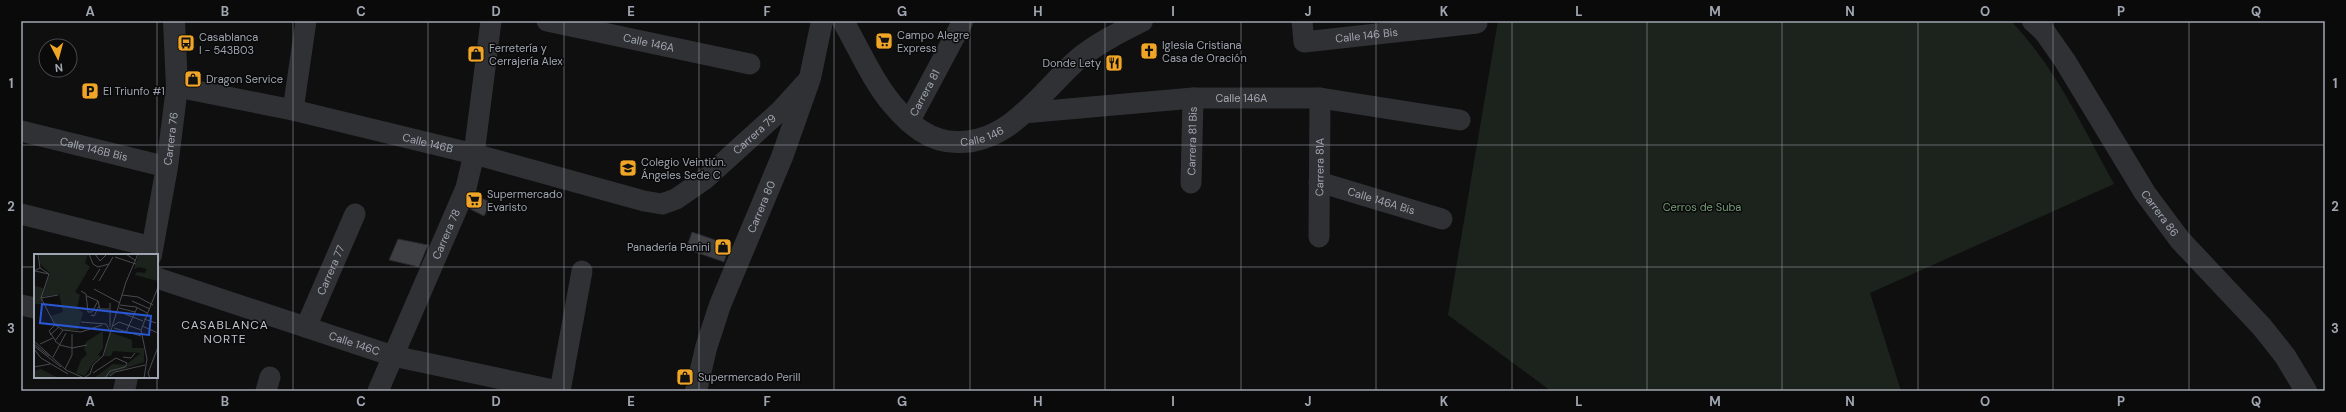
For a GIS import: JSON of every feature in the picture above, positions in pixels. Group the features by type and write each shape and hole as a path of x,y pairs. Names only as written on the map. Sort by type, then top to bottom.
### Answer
{"street":[{"name":"Carrera 76","path":"151,251 167,167 177,87 174,21"},
{"path":"293,110 306,21"},
{"name":"Carrera 78","path":"378,391 466,188 474,154 491,21"},
{"name":"Calle 146A","path":"547,21 750,64"},
{"name":"Carrera 80","path":"696,391 706,348 720,305 782,157 810,78 822,21"},
{"name":"Calle 146","path":"843,21 876,80 892,104 909,122 922,132 938,139 972,142 986,139 1005,128 1023,113 1078,59 1113,36 1142,21"},
{"name":"Carrera 81","path":"909,122 964,21"},
{"name":"Calle 146 Bis","path":"1302,21 1304,42 1477,23"},
{"name":"Carrera 86","path":"2033,21 2044,31 2065,61 2145,193 2180,240 2262,327 2284,356 2306,391"},
{"name":"Carrera 79","path":"676,199 705,179 780,111 810,78"},
{"name":"Calle 146B","path":"177,87 293,110 474,154 644,201 662,204 676,199"},
{"name":"Calle 146A","path":"1023,113 1193,98 1320,98 1460,120"},
{"name":"Carrera 81 Bis","path":"1192,183 1193,98"},
{"name":"Carrera 81A","path":"1319,237 1320,98"},
{"name":"Calle 146B Bis","path":"21,131 167,167"},
{"name":"Calle 146A Bis","path":"1319,182 1442,219"},
{"path":"21,214 151,251"},
{"name":"Carrera 77","path":"306,327 355,214"},
{"path":"559,391 582,271"},
{"name":"Calle 146C","path":"158,278 394,356 559,391"},
{"path":"21,305 34,308"},
{"path":"124,391 127,378"}],"green space":[{"name":"Cerros de Suba","path":"1498,21 2011,21 2042,58 2055,78 2080,120 2114,184 1870,293 1901,391 1551,391 1448,315"}],"building":[{"path":"476,195 491,203 484,216 470,209"},
{"path":"692,232 730,245 724,262 686,249"},
{"path":"398,239 428,245 419,267 389,260"}],"place":[{"name":"Campo Alegre Express","path":"884,41"},
{"name":"Casablanca I - 543B03","path":"186,43"},
{"name":"Iglesia Cristiana Casa de Oración","path":"1149,51"},
{"name":"Ferretería y Cerrajería Alex","path":"476,54"},
{"name":"Donde Lety","path":"1114,63"},
{"name":"Dragon Service","path":"193,79"},
{"name":"El Triunfo #1","path":"90,91"},
{"name":"Colegio Veintiún. Ángeles Sede C","path":"628,168"},
{"name":"Supermercado Evaristo","path":"474,200"},
{"name":"Panadería Panini","path":"723,247"},
{"name":"Supermercado Perill","path":"685,377"}],"district":[{"name":"CASABLANCA NORTE","path":"225,332"}]}
